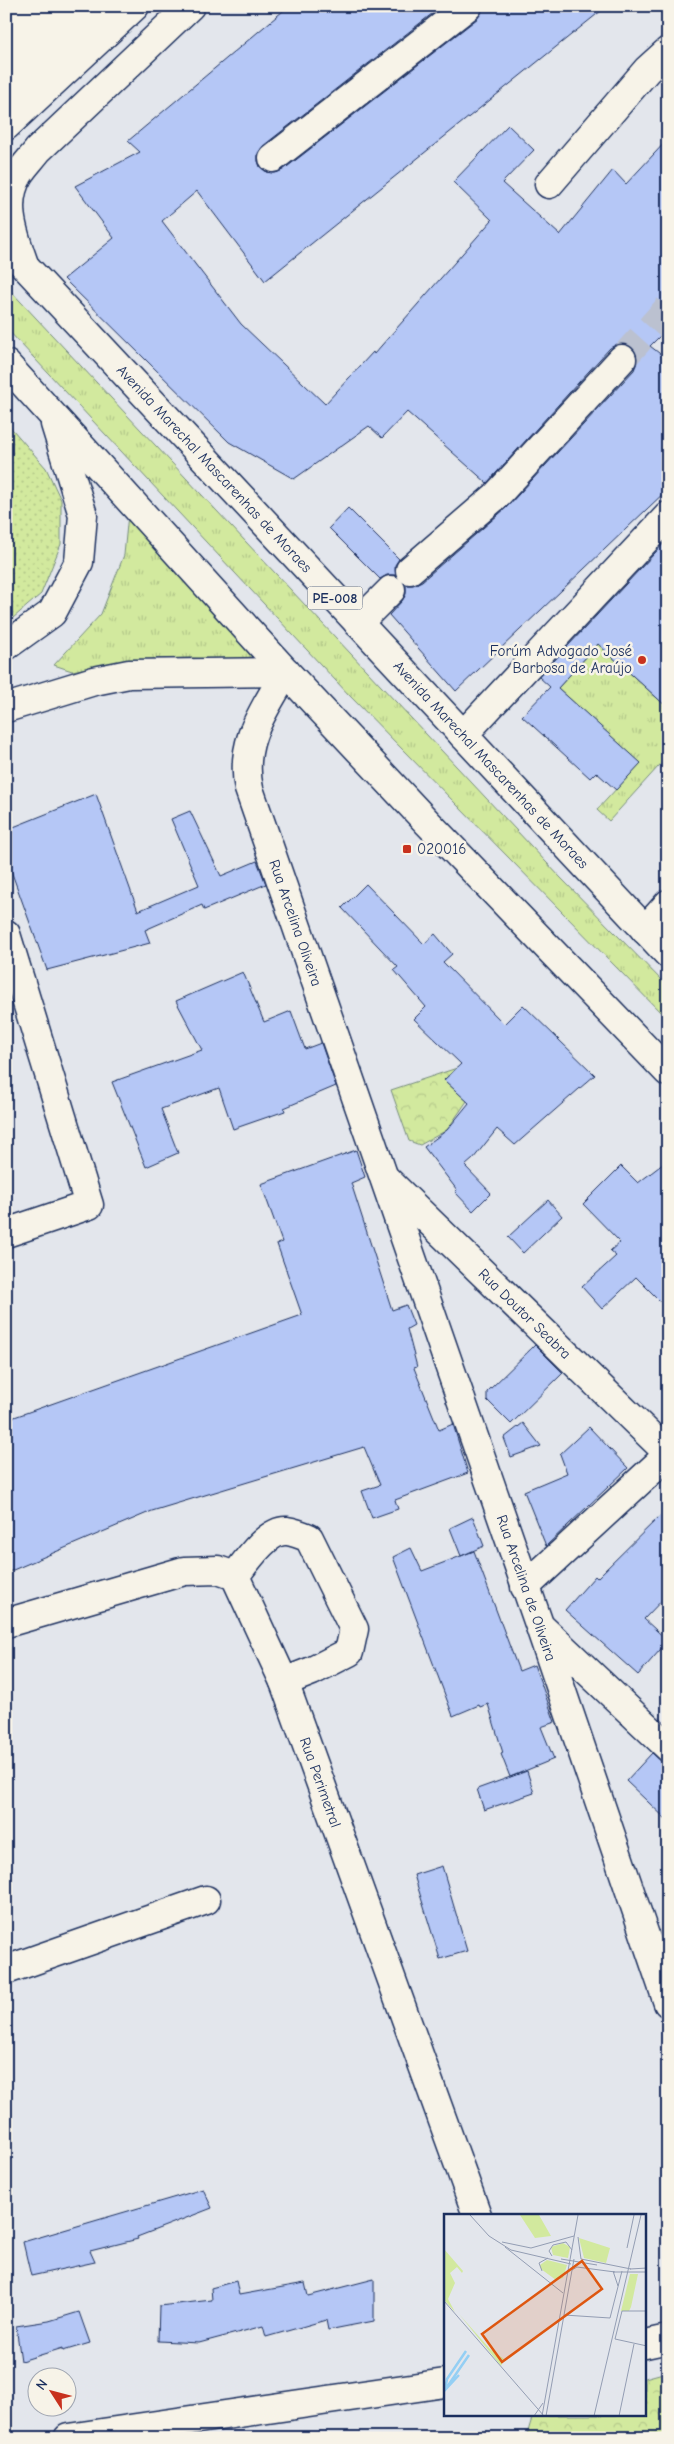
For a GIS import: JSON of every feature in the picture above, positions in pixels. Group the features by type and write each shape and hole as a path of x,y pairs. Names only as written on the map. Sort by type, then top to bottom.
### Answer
{"main road":[{"path":"6,28 29,6"},
{"path":"6,62 64,6"},
{"path":"6,93 97,6"},
{"path":"6,126 135,6"},
{"path":"25,266 14,235 9,211 12,192 19,174 38,150 190,6"},
{"path":"273,158 468,6"},
{"path":"549,184 647,70 668,52"},
{"name":"Avenida Marechal Mascarenhas de Moraes","path":"6,246 668,954"},
{"path":"410,570 496,496 622,359"},
{"path":"6,364 286,672 426,822 668,1072"},
{"path":"6,646 52,613 79,562 83,514 52,416"},
{"path":"463,735 668,516"},
{"path":"358,623 392,590"},
{"path":"6,708 94,681 129,674 286,672"},
{"name":"Rua Arcelina Oliveira","path":"286,672 256,724 246,756 245,773 382,1176"},
{"path":"645,930 668,904"},
{"path":"6,934 88,1205 6,1233"},
{"name":"Rua Doutor Seabra","path":"382,1176 668,1454"},
{"name":"Rua Arcelina de Oliveira","path":"382,1176 540,1626 668,2003"},
{"path":"525,1587 668,1454"},
{"path":"6,1623 184,1571 218,1570 235,1576 254,1550 276,1534 285,1530 309,1538 354,1628 349,1652 312,1671 284,1682"},
{"name":"Rua Perimetral","path":"235,1576 284,1682 477,2214"},
{"path":"540,1626 668,1747"},
{"path":"6,1970 206,1900"},
{"path":"646,2344 668,2339"},
{"path":"68,2438 444,2384"}],"green space":[{"path":"6,286 561,878 668,987 668,1020 350,696 6,328"},
{"path":"6,422 46,468 61,500 61,544 41,594 6,624"},
{"path":"128,514 268,663 192,658 127,660 72,671 54,665 101,614 124,555"},
{"path":"598,644 668,708 668,756 609,821 597,810 640,763 558,688"},
{"path":"457,1068 444,1080 467,1101 447,1130 420,1145 409,1141 391,1090"},
{"path":"663,2373 668,2385 668,2438 526,2438 533,2416 646,2416 646,2378"}],"building":[{"path":"289,6 442,6 263,146 258,153 260,167 267,172 275,173 283,170 478,18 483,6 607,6 265,281 197,191 162,221 241,324 325,404 373,352 374,354 492,220 453,182 508,125 534,150 502,183 560,235 613,170 626,184 668,139 668,328 650,346 668,360 668,489 456,691 389,615 406,594 406,585 413,585 422,581 506,508 634,370 637,355 633,348 625,344 617,344 610,348 487,483 407,412 382,438 369,426 294,479 229,442 64,279 114,238 75,186 140,152 128,141"},
{"path":"348,508 399,559 395,565 396,575 387,575 380,579 329,528"},
{"name":"Forúm Advogado José Barbosa de Araújo","path":"668,539 668,708 598,644 558,688 641,763 616,790 596,772 590,778 522,716 550,687 539,677"},
{"path":"96,794 138,911 199,885 171,819 190,811 221,876 257,861 266,884 204,910 202,905 145,930 150,943 47,970 6,857 6,830"},
{"path":"366,884 424,944 435,934 452,954 443,962 504,1024 523,1005 595,1075 515,1145 497,1129 465,1166 491,1193 473,1211 455,1192 457,1190 424,1147 447,1130 469,1103 444,1080 461,1064 414,1019 426,1007 394,970 398,967 342,908"},
{"path":"243,972 264,1022 291,1011 305,1049 321,1043 336,1086 284,1108 285,1111 233,1129 219,1088 161,1109 178,1153 146,1167 112,1082 202,1050 176,1001"},
{"path":"356,1150 365,1177 351,1183 392,1310 406,1305 414,1325 407,1329 417,1367 414,1368 439,1430 453,1424 468,1473 395,1500 398,1509 372,1518 362,1491 380,1485 364,1447 152,1511 6,1573 6,1420 302,1315 277,1244 282,1242 261,1184"},
{"path":"668,1160 668,1309 636,1277 602,1309 582,1287 616,1256 610,1251 620,1242 583,1204 621,1166 638,1183"},
{"path":"548,1200 562,1216 523,1253 508,1237"},
{"path":"535,1345 563,1373 511,1424 487,1400 487,1392"},
{"path":"523,1423 541,1446 511,1457 504,1438"},
{"path":"589,1427 628,1468 546,1546 524,1491 567,1473 560,1454"},
{"path":"668,1508 668,1594 644,1619 668,1641 638,1675 565,1610 595,1576 597,1578"},
{"path":"473,1517 484,1546 461,1556 450,1528"},
{"path":"411,1548 422,1571 474,1551 519,1671 534,1665 555,1722 541,1727 554,1759 510,1777 501,1754 503,1753 488,1704 480,1707 479,1705 453,1716 393,1557"},
{"path":"652,1753 668,1768 668,1821 626,1781"},
{"path":"527,1771 534,1793 484,1810 477,1789"},
{"path":"442,1866 467,1951 440,1959 414,1875"},
{"path":"203,2189 212,2208 137,2237 138,2239 90,2251 95,2262 31,2276 23,2242"},
{"path":"374,2279 374,2321 328,2330 326,2320 266,2337 263,2326 199,2343 158,2341 159,2306 212,2300 211,2288 236,2281 239,2295 305,2283 308,2296"},
{"path":"79,2312 90,2343 63,2351 63,2348 21,2361 16,2326 49,2321"}],"tunnel":[{"path":"622,359 668,308"}],"place":[{"name":"Forúm Advogado José Barbosa de Araújo","path":"642,660"},
{"name":"020016","path":"407,849"}]}
